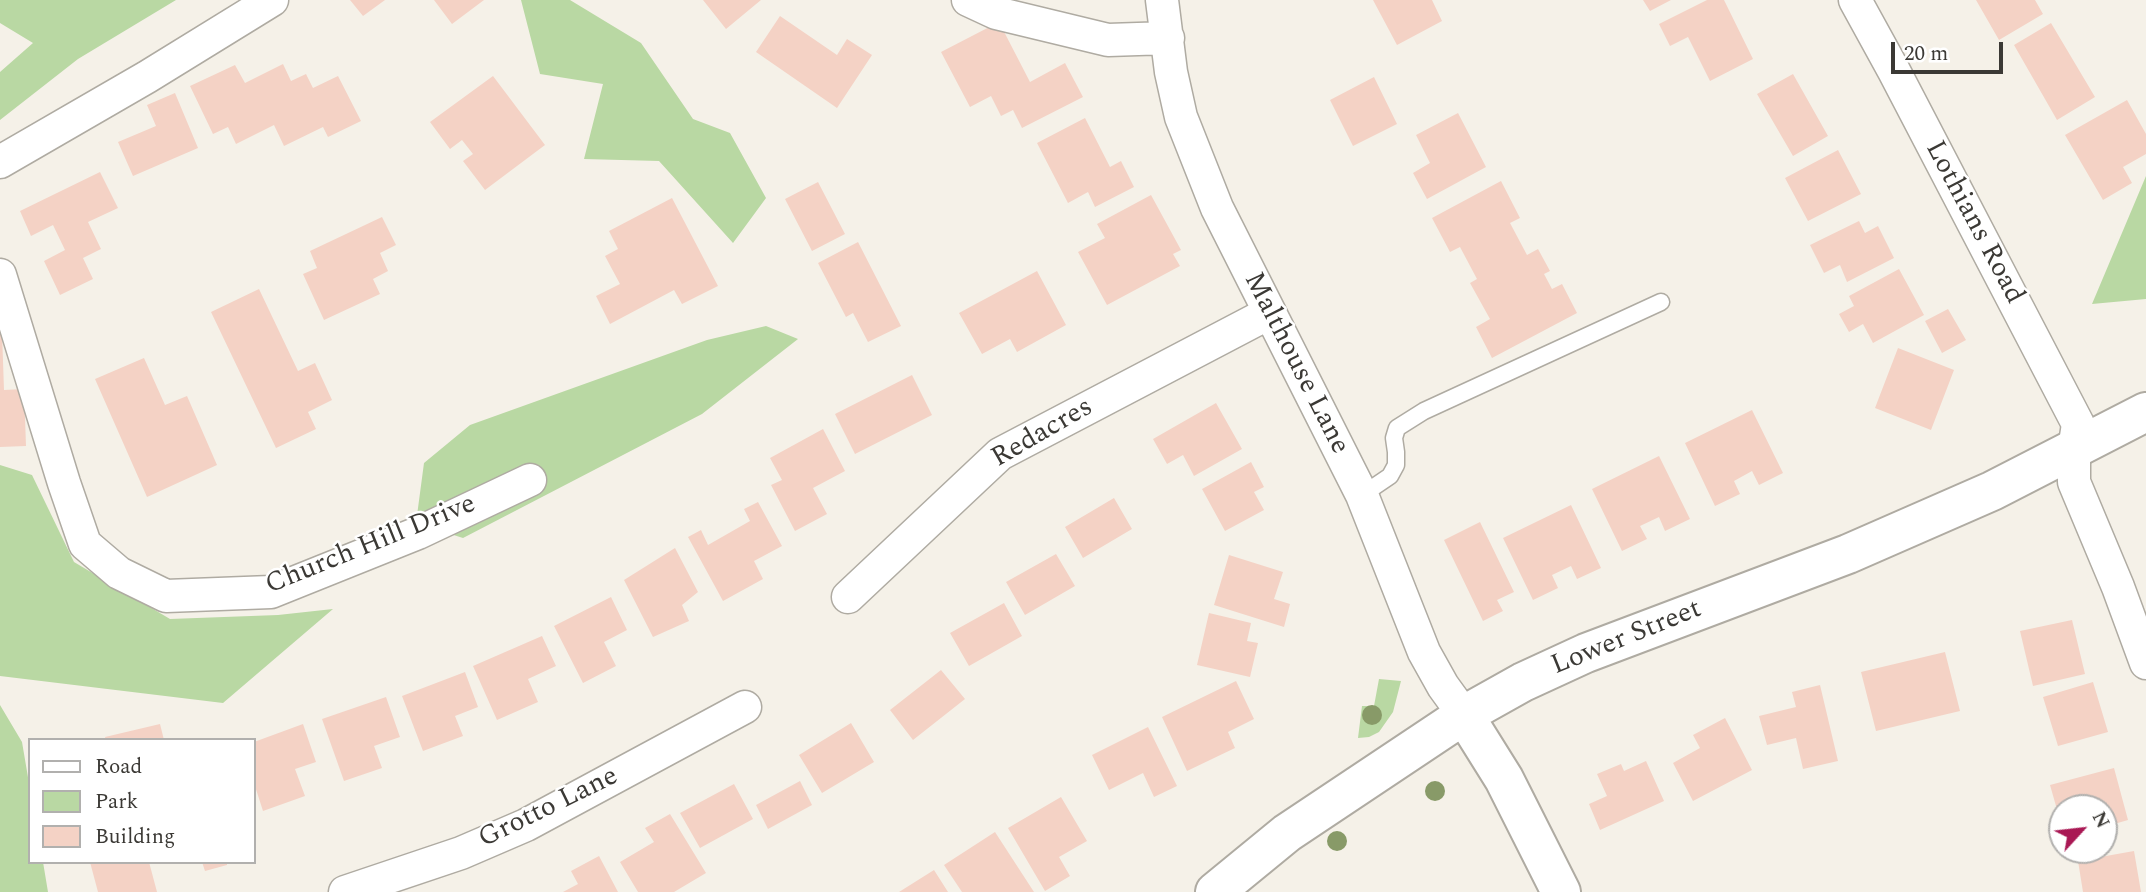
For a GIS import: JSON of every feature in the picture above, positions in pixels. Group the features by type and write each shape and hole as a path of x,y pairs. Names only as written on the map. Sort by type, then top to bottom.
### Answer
{"street":[{"path":"0,162 147,78 272,0"},
{"path":"968,0 996,13 1108,40 1168,38"},
{"name":"Malthouse Lane","path":"1162,0 1171,72 1181,117 1217,208 1362,495 1424,652 1443,686 1464,715"},
{"name":"Lothians Road","path":"1855,0 2078,424 2074,450 2074,482 2146,663"},
{"name":"Church Hill Drive","path":"0,275 85,544 119,573 166,596 271,592 418,533 530,480"},
{"name":"Redacres","path":"848,597 1000,454 1269,313"},
{"name":"Lower Street","path":"1215,892 1287,833 1464,715 1524,682 1586,653 1848,554 1992,491 2146,412"},
{"name":"Grotto Lane","path":"345,892 461,853 526,825 745,707"},
{"path":"1464,715 1504,779 1561,892"}],"lane":[{"path":"1362,495 1390,476 1396,465 1394,438 1397,428 1424,411 1661,302"}],"green space":[{"path":"0,0 176,0 78,59 0,120 0,72 33,43 0,23"},
{"path":"521,0 570,0 641,43 693,119 730,133 766,198 733,243 659,161 584,159 603,84 540,74"},
{"path":"2146,176 2146,299 2092,304"},
{"path":"766,326 798,339 702,414 463,538 416,523 424,463 470,425 707,340"},
{"path":"0,465 32,475 74,562 170,619 278,615 333,609 223,703 0,676"},
{"path":"1379,679 1401,681 1393,712 1379,732 1358,738 1362,706 1374,706"},
{"path":"0,705 22,742 28,777 28,864 43,864 48,892 0,892"}],"building":[{"path":"350,0 385,0 363,16"},
{"path":"434,0 484,0 452,24"},
{"path":"703,0 761,0 726,29"},
{"path":"1373,0 1432,0 1442,21 1397,45"},
{"path":"1643,0 1671,0 1650,11"},
{"path":"1707,0 1724,0 1753,59 1710,81 1688,37 1670,46 1659,24"},
{"path":"1976,0 2035,0 2043,14 1999,40"},
{"path":"780,16 837,55 847,39 872,55 837,108 756,52"},
{"path":"999,22 1030,82 1065,63 1083,97 1022,128 1013,110 1001,116 991,96 970,107 941,52"},
{"path":"2051,23 2095,97 2057,120 2014,45"},
{"path":"283,64 291,81 306,74 313,88 338,76 361,121 328,137 323,127 284,146 274,125 236,144 228,127 213,134 190,86 235,65 245,83"},
{"path":"1793,74 1828,136 1793,156 1757,94"},
{"path":"493,76 545,145 485,190 463,161 473,154 462,140 450,149 430,122"},
{"path":"1374,77 1397,124 1353,146 1330,100"},
{"path":"175,93 198,148 133,176 118,142 156,126 147,105"},
{"path":"2127,100 2146,134 2146,154 2123,167 2132,183 2103,200 2065,135"},
{"path":"1458,113 1486,167 1427,199 1413,173 1430,163 1416,135"},
{"path":"1085,118 1110,167 1121,161 1134,187 1095,207 1088,192 1068,203 1037,143"},
{"path":"1838,150 1861,194 1808,221 1785,178"},
{"path":"100,172 118,208 88,222 101,249 83,258 93,279 60,295 44,261 65,250 53,225 31,236 20,211"},
{"path":"1501,181 1520,218 1510,223 1527,255 1538,249 1550,271 1544,274 1552,289 1562,284 1577,313 1492,358 1476,327 1490,319 1470,283 1477,279 1460,247 1450,252 1432,218"},
{"path":"818,182 845,234 812,251 785,199"},
{"path":"1151,195 1181,250 1173,254 1180,266 1107,305 1078,252 1105,238 1097,224"},
{"path":"672,198 718,286 682,304 674,290 610,324 596,296 620,284 605,256 618,249 609,231"},
{"path":"382,217 396,245 380,253 388,271 373,279 380,294 324,320 303,274 317,268 310,251"},
{"path":"1859,221 1865,233 1878,226 1894,258 1847,282 1840,265 1824,273 1810,245"},
{"path":"858,242 901,326 868,342 853,313 846,317 818,263"},
{"path":"1899,269 1924,315 1873,343 1863,324 1849,332 1839,314 1854,306 1849,296"},
{"path":"1037,271 1066,325 1017,352 1010,339 982,354 959,313"},
{"path":"259,289 298,371 315,363 332,400 308,412 316,429 276,448 211,312"},
{"path":"1948,309 1966,340 1942,353 1925,321"},
{"path":"0,332 4,390 24,389 26,446 0,447"},
{"path":"1898,348 1954,370 1931,430 1875,408"},
{"path":"144,358 165,405 187,396 217,465 147,497 95,379"},
{"path":"912,375 932,415 855,454 835,414"},
{"path":"1216,403 1242,449 1194,476 1183,455 1167,464 1153,439"},
{"path":"1752,410 1783,473 1759,485 1752,471 1734,481 1740,494 1715,506 1685,443"},
{"path":"823,429 845,471 813,488 827,514 795,531 771,485 782,480 770,458"},
{"path":"1659,456 1690,519 1665,531 1659,517 1640,526 1647,539 1622,551 1592,489"},
{"path":"1251,462 1264,487 1254,492 1264,510 1225,531 1202,489"},
{"path":"1114,498 1132,529 1083,558 1065,527"},
{"path":"758,502 782,546 754,561 763,579 723,601 688,537 701,530 708,545 750,521 744,509"},
{"path":"1571,505 1601,568 1577,579 1571,566 1552,575 1558,588 1533,600 1503,538"},
{"path":"1480,522 1514,592 1497,600 1503,611 1483,621 1444,540"},
{"path":"675,548 698,592 682,605 689,621 653,637 624,580"},
{"path":"1056,554 1075,586 1025,615 1006,582"},
{"path":"1229,555 1283,572 1274,599 1290,604 1284,627 1214,605"},
{"path":"611,597 627,630 604,642 616,666 583,683 554,626"},
{"path":"1004,603 1022,636 969,666 950,633"},
{"path":"1209,613 1251,623 1247,641 1258,643 1250,677 1197,665"},
{"path":"2072,620 2085,674 2033,686 2020,631"},
{"path":"542,636 556,666 528,679 538,702 497,720 473,666"},
{"path":"1945,652 1960,711 1876,731 1861,672"},
{"path":"941,670 965,699 913,740 890,710"},
{"path":"465,672 478,707 455,716 463,736 423,751 402,696"},
{"path":"1236,681 1254,719 1228,732 1235,748 1187,771 1162,717"},
{"path":"2093,682 2108,732 2058,746 2043,697"},
{"path":"1820,685 1838,761 1803,769 1796,738 1767,745 1759,716 1796,707 1792,692"},
{"path":"386,697 400,737 374,746 382,768 344,781 322,719"},
{"path":"1725,718 1752,770 1693,801 1673,763 1700,748 1693,735"},
{"path":"851,723 874,762 822,793 799,755"},
{"path":"160,724 164,738 105,738"},
{"path":"303,724 316,762 295,769 305,796 263,811 256,789 256,741"},
{"path":"1148,727 1177,786 1154,797 1143,773 1109,790 1092,755"},
{"path":"1646,761 1664,801 1600,830 1589,804 1607,796 1597,774 1621,764 1624,771"},
{"path":"2114,768 2128,820 2118,823 2118,794 2053,794 2050,785"},
{"path":"800,781 812,805 768,829 756,805"},
{"path":"734,784 753,819 700,848 680,813"},
{"path":"1061,797 1087,841 1059,857 1070,876 1045,891 1008,828"},
{"path":"670,814 706,873 674,892 638,892 620,862 654,842 645,828"},
{"path":"995,832 1034,892 962,892 944,865"},
{"path":"2134,851 2141,892 2083,892 2078,864 2118,864 2118,854"},
{"path":"599,856 618,892 563,892 578,884 571,871"},
{"path":"91,864 150,864 157,892 98,892"},
{"path":"203,864 227,864 227,865 205,871"},
{"path":"934,870 948,892 899,892"}]}
